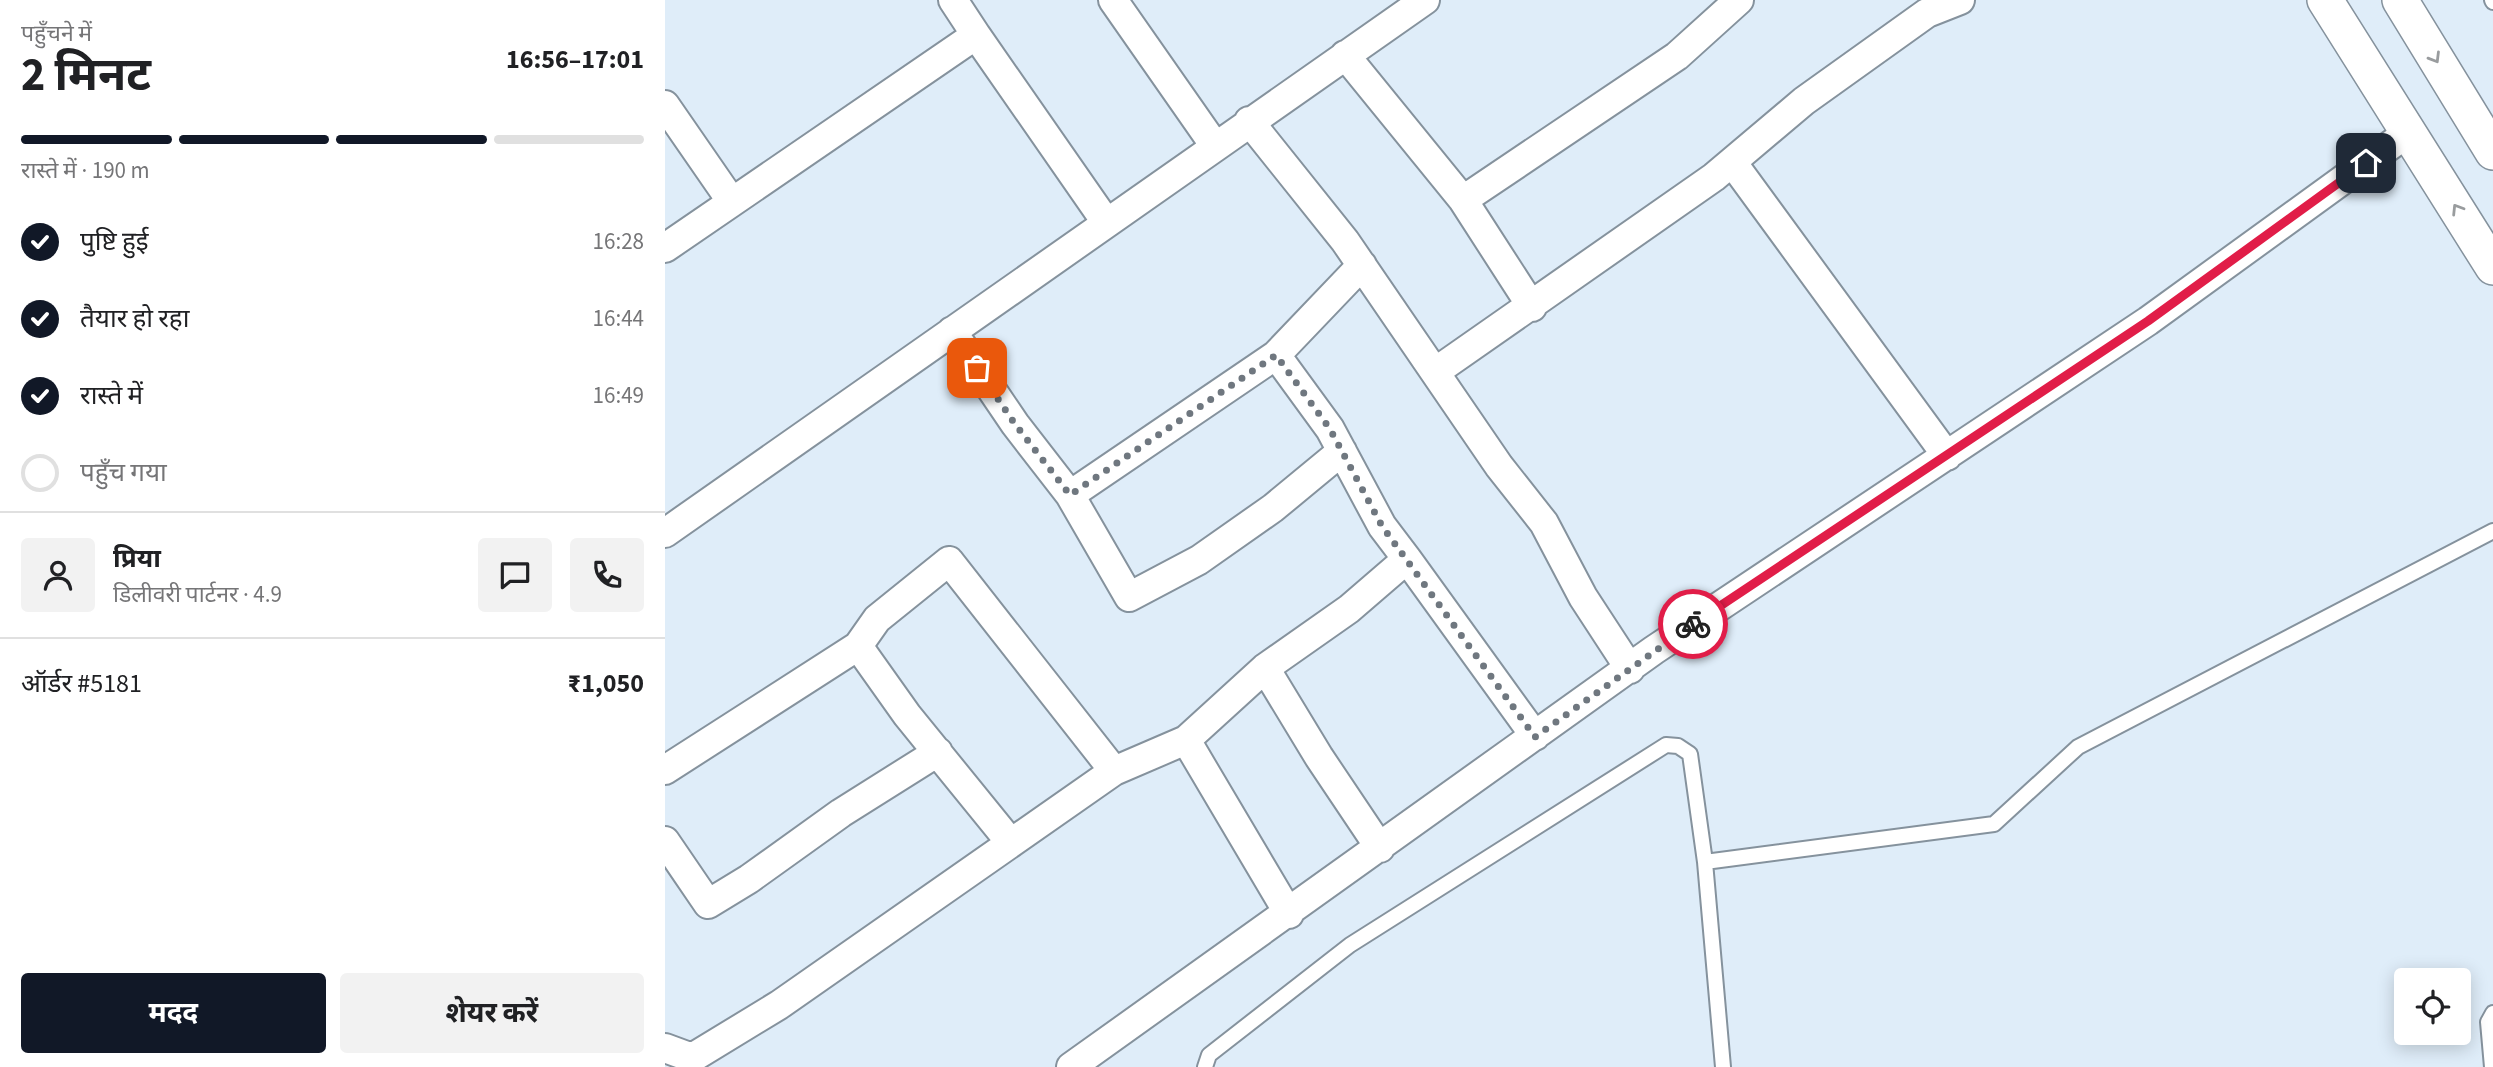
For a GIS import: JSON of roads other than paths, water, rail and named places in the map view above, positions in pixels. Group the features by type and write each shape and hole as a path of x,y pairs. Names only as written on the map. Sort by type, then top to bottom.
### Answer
{"street":[{"path":"953,0 1106,222"},
{"path":"1113,0 1215,146"},
{"path":"665,533 1249,121 1426,0"},
{"path":"1463,200 1677,56 1739,0"},
{"path":"1434,372 1532,307 1732,162 1922,6 1960,0"},
{"path":"2325,0 2410,131 2493,267"},
{"path":"2400,0 2493,152"},
{"path":"665,248 976,35"},
{"path":"1345,55 1463,200 1532,307"},
{"path":"665,105 732,202"},
{"path":"1249,121 1361,265 1499,466 1544,523 1583,597 1630,668"},
{"path":"1071,1067 1289,914 1630,668 2148,321 2410,131"},
{"path":"1732,162 1947,456"},
{"path":"1070,495 1276,355 1361,265"},
{"path":"952,331 1015,424 1070,495 1129,597 1199,560 1273,508 1342,451"},
{"path":"1276,355 1330,429 1382,526 1535,737"},
{"path":"665,1048 692,1058 779,1006 1114,771 1186,740 1265,668 1349,609 1407,559"},
{"path":"665,770 858,646 877,619 949,561 1114,771"},
{"path":"858,646 1011,843"},
{"path":"1265,668 1319,757 1380,848"},
{"path":"1186,740 1289,914"},
{"path":"665,841 708,904 749,879 841,813 938,752"}],"lane":[{"path":"1705,862 1994,824 2078,747 2493,531"},
{"path":"1205,1067 1209,1055 1350,945 1667,745 1678,746 1690,754 1705,862 1723,1067"},
{"path":"2492,1067 2488,1022 2493,1013"}]}
